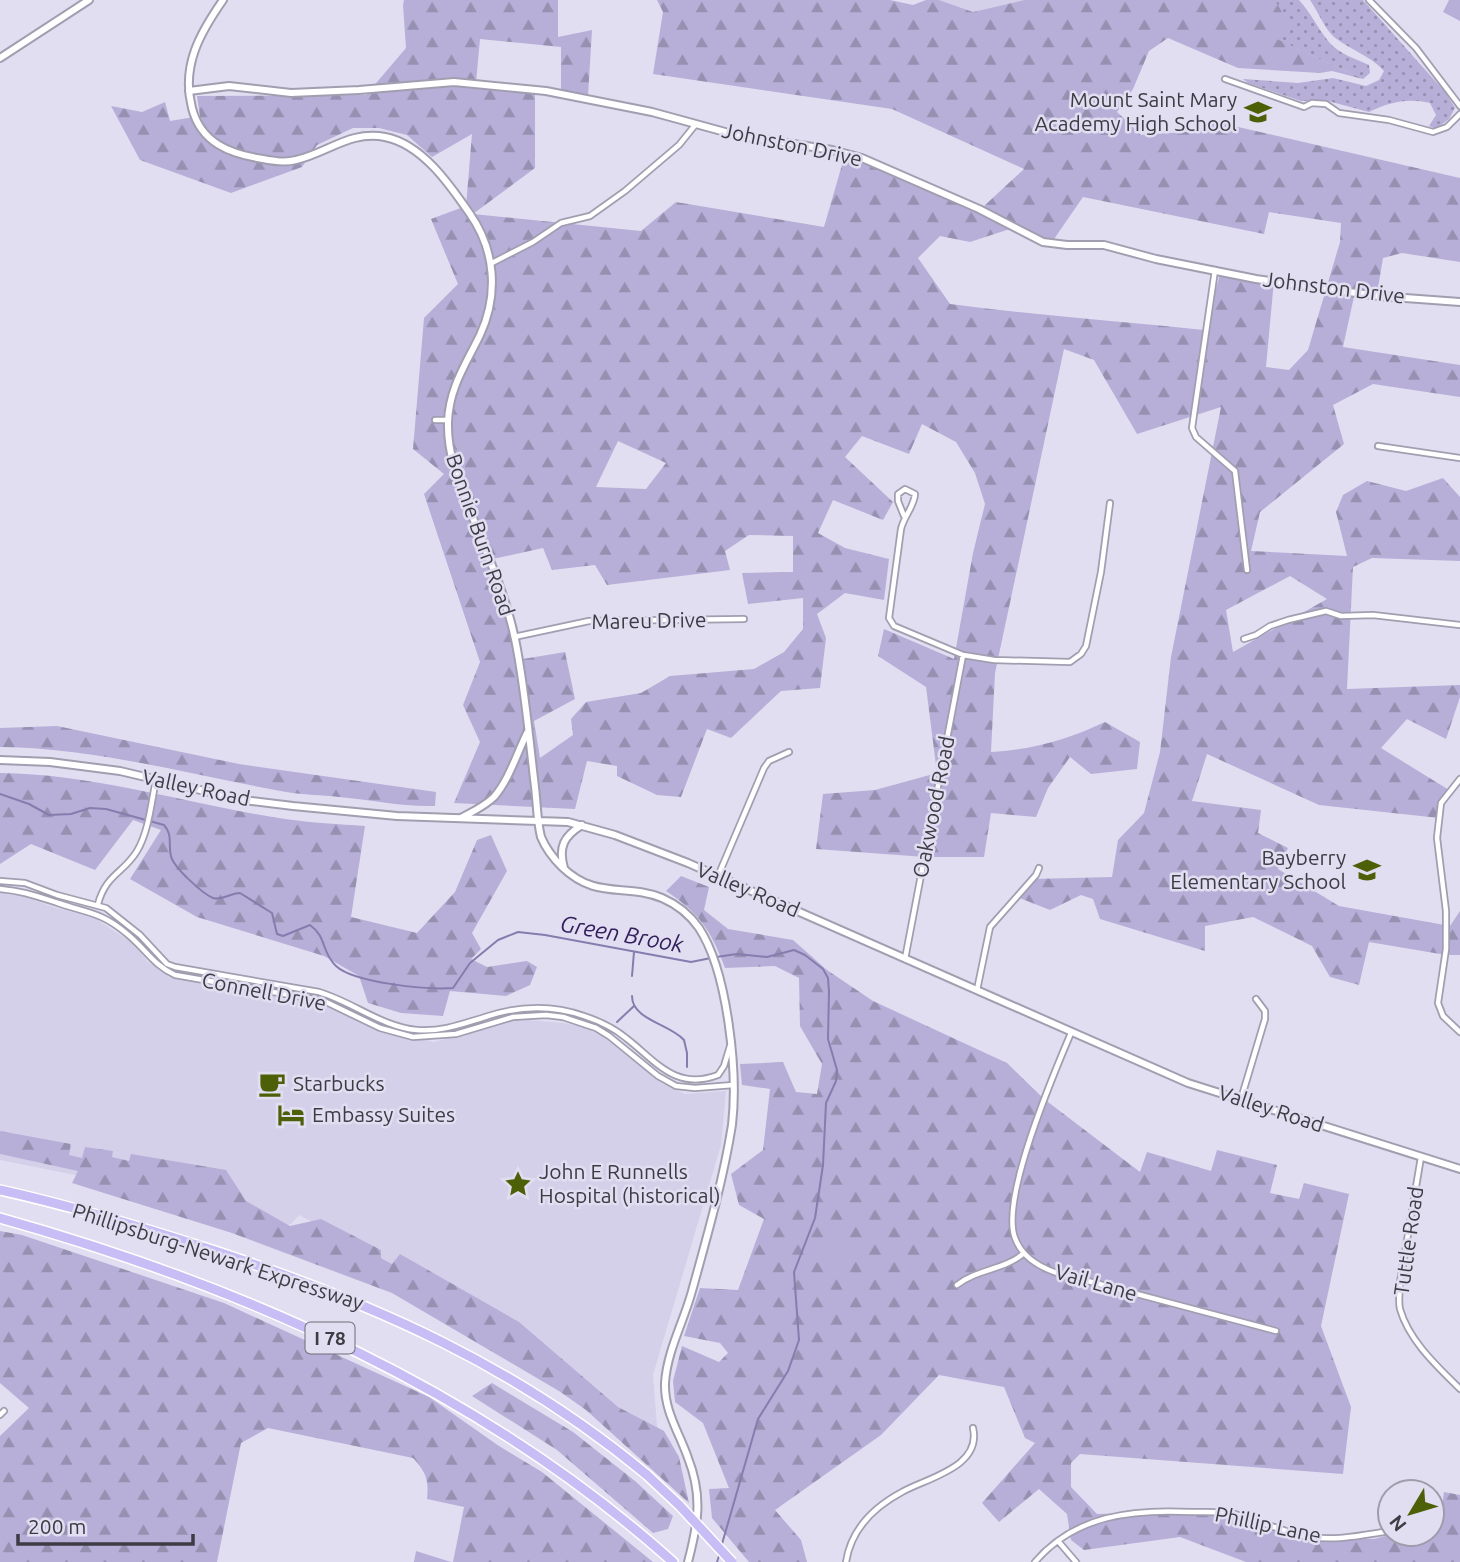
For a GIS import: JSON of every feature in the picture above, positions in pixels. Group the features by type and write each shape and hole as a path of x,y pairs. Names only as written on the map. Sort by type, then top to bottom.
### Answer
{"highway":[{"name":"Phillipsburg-Newark Expressway","path":"0,1189 186,1242 279,1272 369,1307 485,1364 592,1430 679,1505 732,1562"},
{"name":"Phillipsburg-Newark Expressway","path":"0,1218 155,1266 256,1306 375,1359 504,1432 574,1480 628,1522 673,1562"}],"main road":[{"path":"0,58 89,0"},
{"name":"Bonnie Burn Road","path":"223,0 196,44 190,65 189,91 193,113 205,135 220,147 248,157 291,162 347,139 359,136 388,137 431,165 468,210 485,239 492,263 490,305 481,332 455,384 448,420 448,440 456,474 496,576 514,637 538,821 545,845 564,869"},
{"name":"Johnston Drive","path":"189,91 229,86 291,93 438,83 486,84 573,97 652,112 736,135 832,150 862,158 979,209 1026,236 1043,242 1104,245 1156,259 1256,279 1364,294 1460,302"},
{"path":"458,819 487,803 494,796 528,731"},
{"name":"Valley Road","path":"0,760 50,762 96,768 243,800 397,816 583,825 718,877 1188,1083 1460,1169"},
{"path":"583,825 563,842 561,857 564,869 589,886 648,894 672,903 698,926 715,965 724,1001 734,1085 730,1140 692,1291 666,1377 665,1394 669,1414 687,1455 696,1487 698,1519 688,1562"}],"street":[{"path":"1369,0 1416,48 1460,106"},
{"path":"1227,80 1304,107 1312,103 1325,104 1339,113 1389,120 1433,132 1456,121 1460,114"},
{"path":"492,263 533,242 561,223 590,216 625,191 679,145 696,124"},
{"path":"1215,270 1192,428 1196,437 1235,471 1247,570"},
{"path":"435,421 448,420"},
{"path":"1378,446 1460,458"},
{"path":"904,516 898,494 905,489 915,494 914,503 904,516 889,618 899,629 963,655 994,660 1066,662 1075,659 1086,646 1101,572 1110,503"},
{"path":"1244,639 1279,623 1326,611 1341,616 1373,615 1460,625"},
{"name":"Mareu Drive","path":"514,637 589,621 744,619"},
{"name":"Oakwood Road","path":"905,959 963,655"},
{"path":"718,877 764,768 769,761 789,752"},
{"path":"1460,779 1441,803 1437,838 1446,911 1446,949 1438,1003 1443,1016 1460,1032"},
{"path":"98,904 108,881 138,850 156,780"},
{"path":"977,991 990,927 1036,875 1039,868"},
{"name":"Connell Drive","path":"0,881 25,883 98,904 123,920 167,964 181,969 307,990 340,999 394,1025 418,1030 449,1028 517,1009 562,1009 614,1029 662,1069 689,1079 718,1075 724,1066 730,1044"},
{"name":"Connell Drive","path":"0,889 28,892 96,913 135,940 160,967 175,975 324,1001 380,1028 413,1037 456,1034 513,1017 563,1017 596,1028 658,1076 676,1086 695,1088 734,1085"},
{"path":"306,997 307,990"},
{"path":"1240,1100 1265,1019 1265,1011 1256,999"},
{"path":"957,1285 974,1275 1014,1262 1024,1253 1013,1231 1013,1205 1040,1109 1071,1033"},
{"name":"Tuttle Road","path":"1421,1157 1399,1302 1412,1335 1460,1389"},
{"name":"Vail Lane","path":"1024,1253 1045,1269 1054,1272 1276,1331"},
{"path":"846,1562 852,1541 867,1518 902,1491 956,1466 972,1446 973,1428"},
{"name":"Phillip Lane","path":"1035,1562 1074,1530 1097,1520 1155,1510 1233,1514 1321,1538 1335,1539 1376,1533"},
{"path":"1058,1541 1076,1562"}],"shaded area":[{"path":"939,0 1024,0 973,12"},
{"path":"0,893 17,894 56,908 93,917 134,944 147,961 170,978 328,1006 373,1026 434,1042 515,1019 564,1023 586,1028 605,1038 661,1083 685,1094 726,1091 721,1145 653,1375 658,1438 509,1325 299,1215 291,1224 270,1229 125,1185 0,1160"}],"green space":[{"path":"404,0 558,0 558,37 592,30 588,96 561,92 561,47 480,39 476,82 535,88 535,168 473,214 641,231 676,202 824,227 846,151 983,207 1024,169 892,109 653,74 663,12 657,0 890,0 913,5 926,0 939,0 973,12 1024,0 1275,0 1288,23 1277,39 1363,79 1332,71 1320,73 1238,68 1168,38 1149,51 1133,89 1117,112 1141,135 1211,130 1212,121 1460,178 1460,262 1402,253 1383,258 1377,294 1355,292 1343,347 1460,365 1460,397 1373,384 1333,405 1344,444 1260,512 1251,551 1347,556 1336,512 1343,495 1367,481 1406,491 1443,478 1460,497 1460,561 1372,558 1353,567 1347,689 1460,685 1460,697 1446,739 1407,719 1381,748 1449,790 1439,818 1319,805 1207,754 1192,801 1261,810 1258,833 1288,848 1278,869 1339,906 1450,926 1460,911 1460,955 1369,942 1359,985 1330,977 1312,946 1253,917 1205,926 1205,951 1100,919 1093,899 1081,895 1050,910 1017,897 1032,879 1112,877 1118,840 1144,813 1160,752 1171,657 1221,407 1137,434 1094,360 1064,349 995,673 991,752 1050,743 1105,722 1140,742 1137,769 1091,774 1070,757 1048,788 1036,817 991,813 984,857 925,857 816,849 823,794 875,790 937,773 926,687 878,656 884,629 954,659 973,553 985,504 975,473 956,442 922,424 909,454 862,436 845,457 893,502 883,520 833,500 818,533 845,548 889,559 884,600 845,593 817,614 826,638 820,688 781,691 731,738 707,729 681,797 657,795 617,776 617,766 587,761 575,809 454,803 480,742 463,705 480,662 424,494 444,474 413,449 424,318 458,284 431,219 466,206 472,134 432,157 407,135 379,128 353,128 317,145 302,167 231,193 140,160 111,106 142,112 165,102 170,121 200,116 197,96 366,95 406,48","holes":["1083,197 1264,234 1269,212 1341,223 1340,242 1308,350 1289,370 1266,367 1274,280 1221,271 1204,330 950,304 918,258 940,236 970,242 1016,227 1052,242","618,441 666,463 646,489 596,487","749,535 793,536 793,572 742,573 748,604 803,598 803,629 784,652 754,669 670,676 641,693 586,702 571,719 573,735 540,758 534,721 575,699 565,652 517,660 488,560 543,548 552,570 595,565 607,585 730,570 725,551","1290,576 1327,599 1233,652 1226,610"]},
{"path":"1275,0 1299,0 1333,46 1369,65 1370,73 1363,79 1276,39"},
{"path":"1310,0 1363,0 1445,92 1455,108 1449,119 1436,129 1429,126 1436,115 1430,103 1399,102 1369,112 1328,101 1301,101 1243,79 1298,83 1333,78 1366,86 1379,80 1384,71 1334,37"},
{"path":"1449,0 1460,0 1460,21 1443,12"},
{"path":"57,726 239,764 436,792 435,806 292,793 108,757 0,747 0,728"},
{"path":"0,773 108,784 285,819 365,826 351,917 417,933 455,892 477,840 491,835 507,871 472,933 481,949 471,959 487,967 527,961 537,967 530,985 506,996 450,991 443,1016 401,1013 368,1003 359,976 324,956 197,917 130,879 161,830 133,820 95,870 31,844 0,864"},
{"path":"681,876 709,887 704,910 728,929 793,940 827,970 873,1001 1007,1063 1044,1099 1140,1172 1147,1152 1211,1171 1217,1150 1277,1165 1270,1193 1299,1199 1304,1183 1349,1194 1321,1326 1351,1407 1343,1474 1080,1454 1071,1463 1071,1487 1097,1514 1214,1511 1313,1536 1376,1538 1376,1548 1446,1548 1446,1492 1460,1495 1460,1562 1246,1562 1180,1537 1084,1550 1071,1540 1067,1514 1039,1489 999,1522 982,1503 1035,1443 1025,1438 1004,1387 939,1375 881,1435 775,1510 801,1540 807,1562 749,1562 712,1518 709,1489 729,1488 703,1423 675,1402 673,1381 682,1346 719,1362 728,1353 720,1343 684,1336 700,1288 738,1290 764,1219 739,1205 731,1174 763,1150 770,1089 742,1085 740,1064 783,1062 796,1092 817,1094 822,1064 800,1026 799,978 775,966 725,968 703,923 666,891"},
{"path":"0,1131 71,1144 69,1155 82,1158 85,1147 113,1151 112,1157 129,1161 131,1154 226,1170 246,1201 290,1226 321,1219 381,1250 381,1258 392,1264 400,1254 519,1322 618,1407 664,1431 679,1457 689,1503 586,1410 559,1391 392,1293 232,1233 72,1183 78,1171 0,1154"},
{"path":"0,1231 22,1235 224,1303 429,1397 499,1446 542,1472 653,1562 453,1562 464,1507 427,1499 426,1477 413,1458 268,1428 241,1443 217,1562 0,1562 0,1436 29,1408 0,1383"},
{"path":"830,1235 850,1241 843,1280 823,1274"},
{"path":"492,1383 573,1432 635,1481 673,1516 668,1529 653,1533 557,1450 472,1396"},
{"path":"416,1551 451,1562 414,1562"}],"waterway":[{"name":"Green Brook","path":"0,794 29,804 49,815 71,814 90,808 106,809 164,825 168,832 173,861 202,891 216,899 240,893 272,913 277,934 283,936 310,925 319,934 336,966 345,972 374,981 427,988 453,988 470,963 498,940 518,932 691,962 711,958"},
{"name":"Green Brook","path":"716,957 737,954 767,957 794,950 823,969 828,978 828,1039 837,1070 836,1081 826,1103 823,1165 815,1218 794,1272 799,1340 788,1371 758,1419 722,1544"},
{"path":"632,976 634,952"},
{"path":"632,996 638,1011 684,1040 687,1067"},
{"path":"617,1022 634,1006"},
{"name":"Green Brook","path":"717,1562 720,1553"}],"place":[{"name":"Mount Saint Mary Academy High School","path":"1258,112"},
{"name":"Bayberry Elementary School","path":"1367,870"},
{"name":"Starbucks","path":"272,1084"},
{"name":"Embassy Suites","path":"291,1115"},
{"name":"John E Runnells Hospital (historical)","path":"518,1184"}]}
